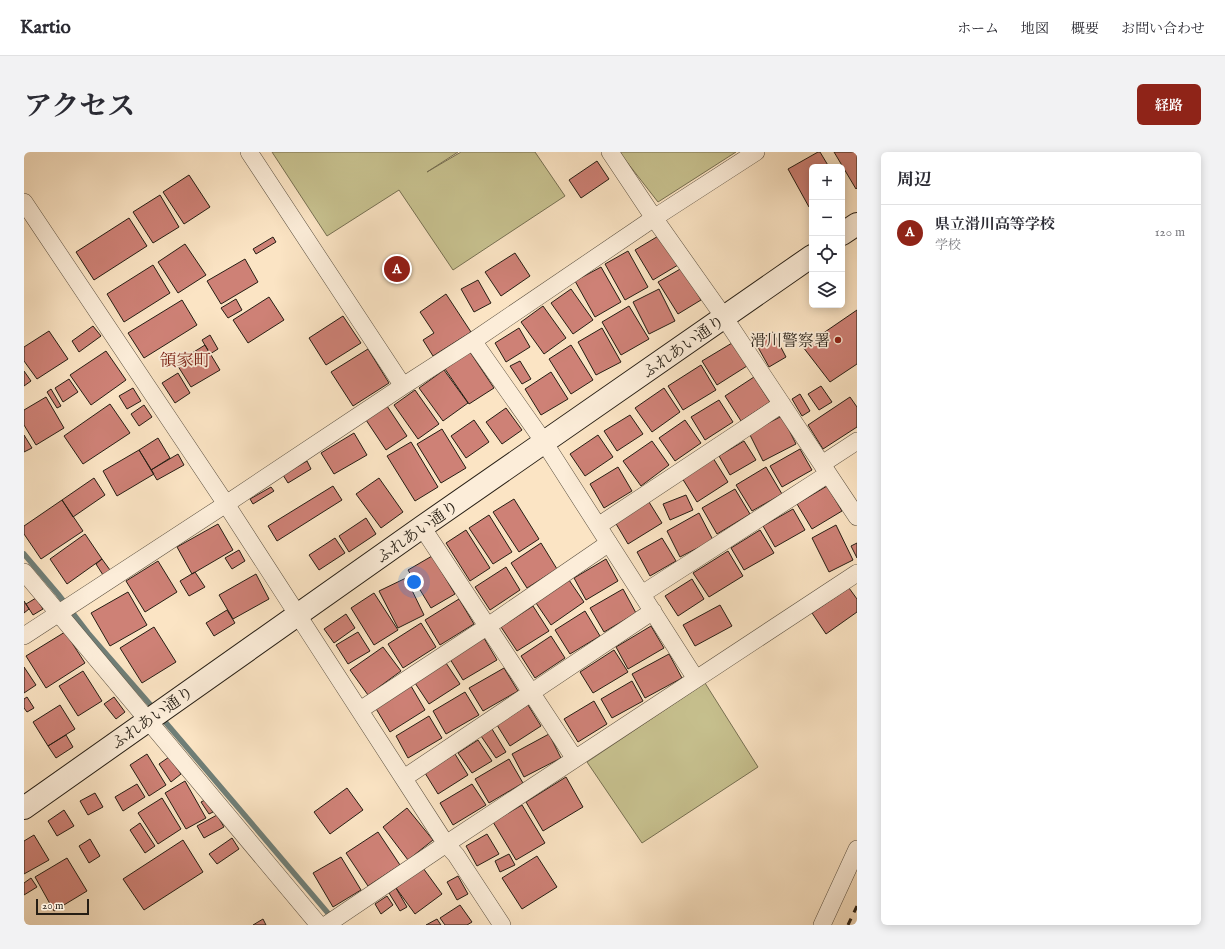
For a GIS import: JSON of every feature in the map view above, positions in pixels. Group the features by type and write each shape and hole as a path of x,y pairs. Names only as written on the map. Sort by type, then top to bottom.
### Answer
{"street":[{"path":"250,152 403,386"},
{"path":"610,152 654,218 724,317 857,517"},
{"path":"24,636 403,386 474,341 654,218 756,152"},
{"path":"24,202 226,504 446,844 456,855 502,925"},
{"path":"845,232 857,224"},
{"name":"ふれあい通り","path":"24,808 422,527 809,258"},
{"path":"474,341 544,442 696,679"},
{"path":"598,526 782,404"},
{"path":"642,594 825,469 857,442"},
{"path":"422,527 575,759"},
{"path":"360,710 488,626 609,543"},
{"path":"24,572 319,925"},
{"path":"326,925 446,844 857,573"},
{"path":"404,778 653,611"},
{"path":"822,925 857,849"}],"shaded area":[{"path":"272,152 458,152 427,172 461,152 535,152 565,196 453,270 399,190 327,236"},
{"path":"619,152 736,152 658,202"},
{"path":"705,683 758,767 642,843 587,762"}],"building":[{"path":"818,152 820,152 827,164 809,164 809,207 788,169"},
{"path":"834,152 857,152 856,189 845,170 845,164 841,164"},
{"path":"597,161 609,179 581,198 569,180"},
{"path":"189,175 210,207 184,224 163,192"},
{"path":"160,195 179,227 153,243 133,212"},
{"path":"129,218 147,246 94,280 76,252"},
{"path":"660,235 678,265 653,280 635,250"},
{"path":"273,237 276,242 256,254 253,249"},
{"path":"185,244 206,275 178,293 158,262"},
{"path":"628,251 648,287 625,300 605,264"},
{"path":"515,253 530,276 501,296 485,272"},
{"path":"245,259 258,282 221,304 207,281"},
{"path":"153,265 170,293 124,322 107,294"},
{"path":"601,267 621,302 595,317 575,281"},
{"path":"682,268 701,300 678,314 658,282"},
{"path":"478,280 491,303 474,312 461,289"},
{"path":"571,289 593,320 573,334 551,303"},
{"path":"659,289 675,321 649,334 633,302"},
{"path":"446,294 471,332 433,356 423,340 434,333 420,312"},
{"path":"269,297 284,320 248,343 233,320"},
{"path":"236,299 242,310 228,318 221,308"},
{"path":"182,300 197,325 144,358 128,333"},
{"path":"543,306 566,338 544,354 521,322"},
{"path":"629,306 649,339 621,355 602,322"},
{"path":"857,310 857,364 830,382 803,347"},
{"path":"343,316 361,343 326,365 309,338"},
{"path":"93,326 101,336 79,352 72,341"},
{"path":"519,328 530,347 506,362 495,343"},
{"path":"602,328 621,362 596,375 578,342"},
{"path":"49,331 68,359 37,379 24,361 24,347"},
{"path":"773,332 786,357 769,367 755,342"},
{"path":"210,335 218,349 210,354 202,340"},
{"path":"732,343 747,366 717,385 702,361"},
{"path":"205,345 220,370 191,387 176,363"},
{"path":"571,345 593,380 571,394 549,359"},
{"path":"368,349 389,383 353,406 331,372"},
{"path":"106,351 126,380 91,405 70,375"},
{"path":"470,352 494,388 469,404 445,369"},
{"path":"520,361 531,379 522,384 510,366"},
{"path":"701,365 716,390 683,410 668,386"},
{"path":"444,370 468,403 443,421 419,388"},
{"path":"24,371 31,381 24,386"},
{"path":"551,372 568,399 541,415 525,389"},
{"path":"178,373 190,393 175,403 162,383"},
{"path":"754,377 770,402 741,421 725,396"},
{"path":"69,379 78,392 63,402 55,388"},
{"path":"821,386 832,402 819,410 808,394"},
{"path":"133,388 141,401 127,409 119,396"},
{"path":"664,388 680,412 652,432 635,408"},
{"path":"51,389 61,406 57,408 47,392"},
{"path":"415,390 439,424 418,439 394,405"},
{"path":"800,394 810,411 802,416 792,399"},
{"path":"46,397 64,428 36,445 24,425 24,410"},
{"path":"850,397 857,407 857,427 823,449 808,425"},
{"path":"719,400 733,422 705,440 691,417"},
{"path":"110,404 130,433 83,464 64,436"},
{"path":"144,405 152,417 139,426 131,414"},
{"path":"387,406 407,436 386,450 366,420"},
{"path":"506,408 522,430 502,444 486,422"},
{"path":"630,415 643,434 617,451 604,431"},
{"path":"782,416 796,444 763,461 749,433"},
{"path":"474,420 489,442 466,458 451,436"},
{"path":"685,420 701,443 675,461 659,438"},
{"path":"442,429 466,468 441,483 417,444"},
{"path":"354,433 367,455 334,474 321,453"},
{"path":"24,435 32,448 24,452"},
{"path":"598,435 613,457 585,476 570,454"},
{"path":"158,438 170,458 151,470 139,450"},
{"path":"652,441 669,465 641,486 623,461"},
{"path":"744,441 756,460 730,475 719,456"},
{"path":"411,442 438,487 415,501 387,456"},
{"path":"800,449 812,470 782,487 770,466"},
{"path":"139,450 154,474 117,496 103,471"},
{"path":"178,454 184,465 157,480 151,470"},
{"path":"713,458 728,482 697,502 682,478"},
{"path":"307,461 311,469 288,483 283,475"},
{"path":"618,467 632,491 604,508 590,484"},
{"path":"766,467 782,494 752,511 736,485"},
{"path":"94,478 105,495 73,517 62,500"},
{"path":"379,478 403,512 381,528 356,494"},
{"path":"333,486 342,500 277,541 268,526"},
{"path":"827,486 842,511 812,529 797,504"},
{"path":"271,487 274,491 253,504 250,499"},
{"path":"735,489 750,514 717,534 702,508"},
{"path":"686,495 693,510 670,520 663,504"},
{"path":"514,499 539,539 519,552 493,512"},
{"path":"62,500 83,531 41,559 24,534 24,526"},
{"path":"649,502 662,523 628,544 615,522"},
{"path":"793,509 805,530 775,547 763,526"},
{"path":"699,513 713,540 680,557 667,531"},
{"path":"489,515 512,552 493,564 469,528"},
{"path":"366,518 376,534 349,552 339,536"},
{"path":"218,524 233,550 192,574 177,547"},
{"path":"836,525 853,560 829,572 812,538"},
{"path":"466,530 490,568 470,581 446,543"},
{"path":"760,530 774,553 744,570 731,548"},
{"path":"85,534 102,559 67,584 50,559"},
{"path":"335,538 345,553 319,570 309,555"},
{"path":"662,538 676,561 650,576 637,552"},
{"path":"541,543 557,569 527,588 511,563"},
{"path":"857,543 857,558 851,546"},
{"path":"239,550 245,561 232,569 225,558"},
{"path":"728,551 743,576 709,597 693,573"},
{"path":"432,556 455,594 431,608 408,570"},
{"path":"102,559 110,570 103,575 96,564"},
{"path":"606,559 618,581 586,600 574,578"},
{"path":"158,561 177,592 145,612 126,581"},
{"path":"506,567 520,590 490,610 475,587"},
{"path":"195,572 205,587 189,596 180,581"},
{"path":"256,574 269,599 233,619 219,595"},
{"path":"406,578 424,615 398,628 379,591"},
{"path":"692,579 704,599 678,616 665,596"},
{"path":"569,580 584,602 551,625 536,603"},
{"path":"849,588 857,599 857,612 826,634 812,613"},
{"path":"623,589 636,613 604,632 590,608"},
{"path":"128,592 147,625 110,646 91,613"},
{"path":"374,593 398,630 374,645 351,608"},
{"path":"36,598 43,609 33,615 26,604"},
{"path":"459,599 474,624 440,645 425,620"},
{"path":"24,601 29,609 24,613"},
{"path":"720,605 732,626 695,646 683,625"},
{"path":"533,606 549,631 517,651 501,627"},
{"path":"227,610 235,623 214,636 206,623"},
{"path":"585,611 600,636 570,654 555,630"},
{"path":"346,614 355,628 334,643 324,629"},
{"path":"421,623 436,647 403,668 388,644"},
{"path":"651,626 664,648 628,669 616,647"},
{"path":"154,627 176,662 142,683 120,648"},
{"path":"65,632 85,663 46,688 26,656"},
{"path":"358,632 370,651 348,664 336,645"},
{"path":"551,636 565,658 535,678 521,656"},
{"path":"484,638 497,660 463,680 450,659"},
{"path":"383,647 401,671 368,695 350,670"},
{"path":"614,650 628,672 593,693 580,672"},
{"path":"669,654 682,678 645,698 632,674"},
{"path":"446,663 460,684 429,704 415,683"},
{"path":"24,667 36,685 24,693"},
{"path":"504,668 518,691 483,711 469,688"},
{"path":"83,671 102,701 78,716 59,686"},
{"path":"632,681 643,701 612,718 601,699"},
{"path":"411,686 425,710 390,732 375,707"},
{"path":"465,692 479,715 446,734 433,711"},
{"path":"27,697 34,708 27,712 24,708 24,699"},
{"path":"114,697 125,712 116,719 104,704"},
{"path":"594,701 607,724 578,742 564,719"},
{"path":"60,705 75,729 48,746 33,722"},
{"path":"528,705 541,726 510,746 497,725"},
{"path":"429,716 442,738 408,758 396,736"},
{"path":"492,729 506,752 496,758 481,736"},
{"path":"549,734 561,758 524,777 512,754"},
{"path":"66,735 73,747 56,758 48,746"},
{"path":"478,740 492,761 472,773 458,753"},
{"path":"147,754 166,785 149,796 130,765"},
{"path":"455,754 468,775 438,794 425,773"},
{"path":"169,757 181,774 171,782 159,764"},
{"path":"509,759 523,783 489,803 475,779"},
{"path":"566,777 583,807 543,831 526,802"},
{"path":"185,781 206,818 186,829 165,793"},
{"path":"137,784 145,797 123,811 115,797"},
{"path":"472,784 486,805 453,825 440,803"},
{"path":"347,788 363,810 330,834 314,812"},
{"path":"95,793 103,807 88,815 80,801"},
{"path":"162,798 181,829 158,844 138,813"},
{"path":"205,800 213,812 209,814 201,802"},
{"path":"522,805 545,843 516,860 493,822"},
{"path":"407,808 433,840 408,860 383,827"},
{"path":"64,810 74,826 57,836 48,821"},
{"path":"217,815 224,827 204,838 197,826"},
{"path":"140,823 155,846 145,853 130,830"},
{"path":"378,832 400,865 368,886 346,853"},
{"path":"487,834 499,854 477,866 466,846"},
{"path":"34,835 49,860 24,874 24,841"},
{"path":"232,838 239,849 217,864 209,854"},
{"path":"90,839 100,856 89,863 79,846"},
{"path":"183,840 203,872 144,910 123,879"},
{"path":"509,854 515,865 500,872 495,861"},
{"path":"537,856 557,887 522,909 502,878"},
{"path":"341,857 361,890 333,907 313,873"},
{"path":"67,858 87,891 54,911 35,877"},
{"path":"423,868 442,894 415,914 396,888"},
{"path":"458,876 468,894 457,900 447,882"},
{"path":"31,878 37,887 24,895 24,883"},
{"path":"396,888 407,907 400,911 389,893"},
{"path":"387,896 393,905 381,914 375,904"},
{"path":"460,905 472,922 467,925 445,925 440,918"},
{"path":"263,919 266,925 253,925"},
{"path":"437,919 441,925 426,925"}],"waterway":[{"path":"24,554 58,594 88,633 155,710"},
{"path":"161,717 333,919"}],"railway":[{"path":"848,925 857,906"}],"place":[{"name":"県立滑川高等学校","path":"397,269"},
{"name":"滑川警察署","path":"838,340"}],"district":[{"name":"領家町","path":"185,360"}]}
